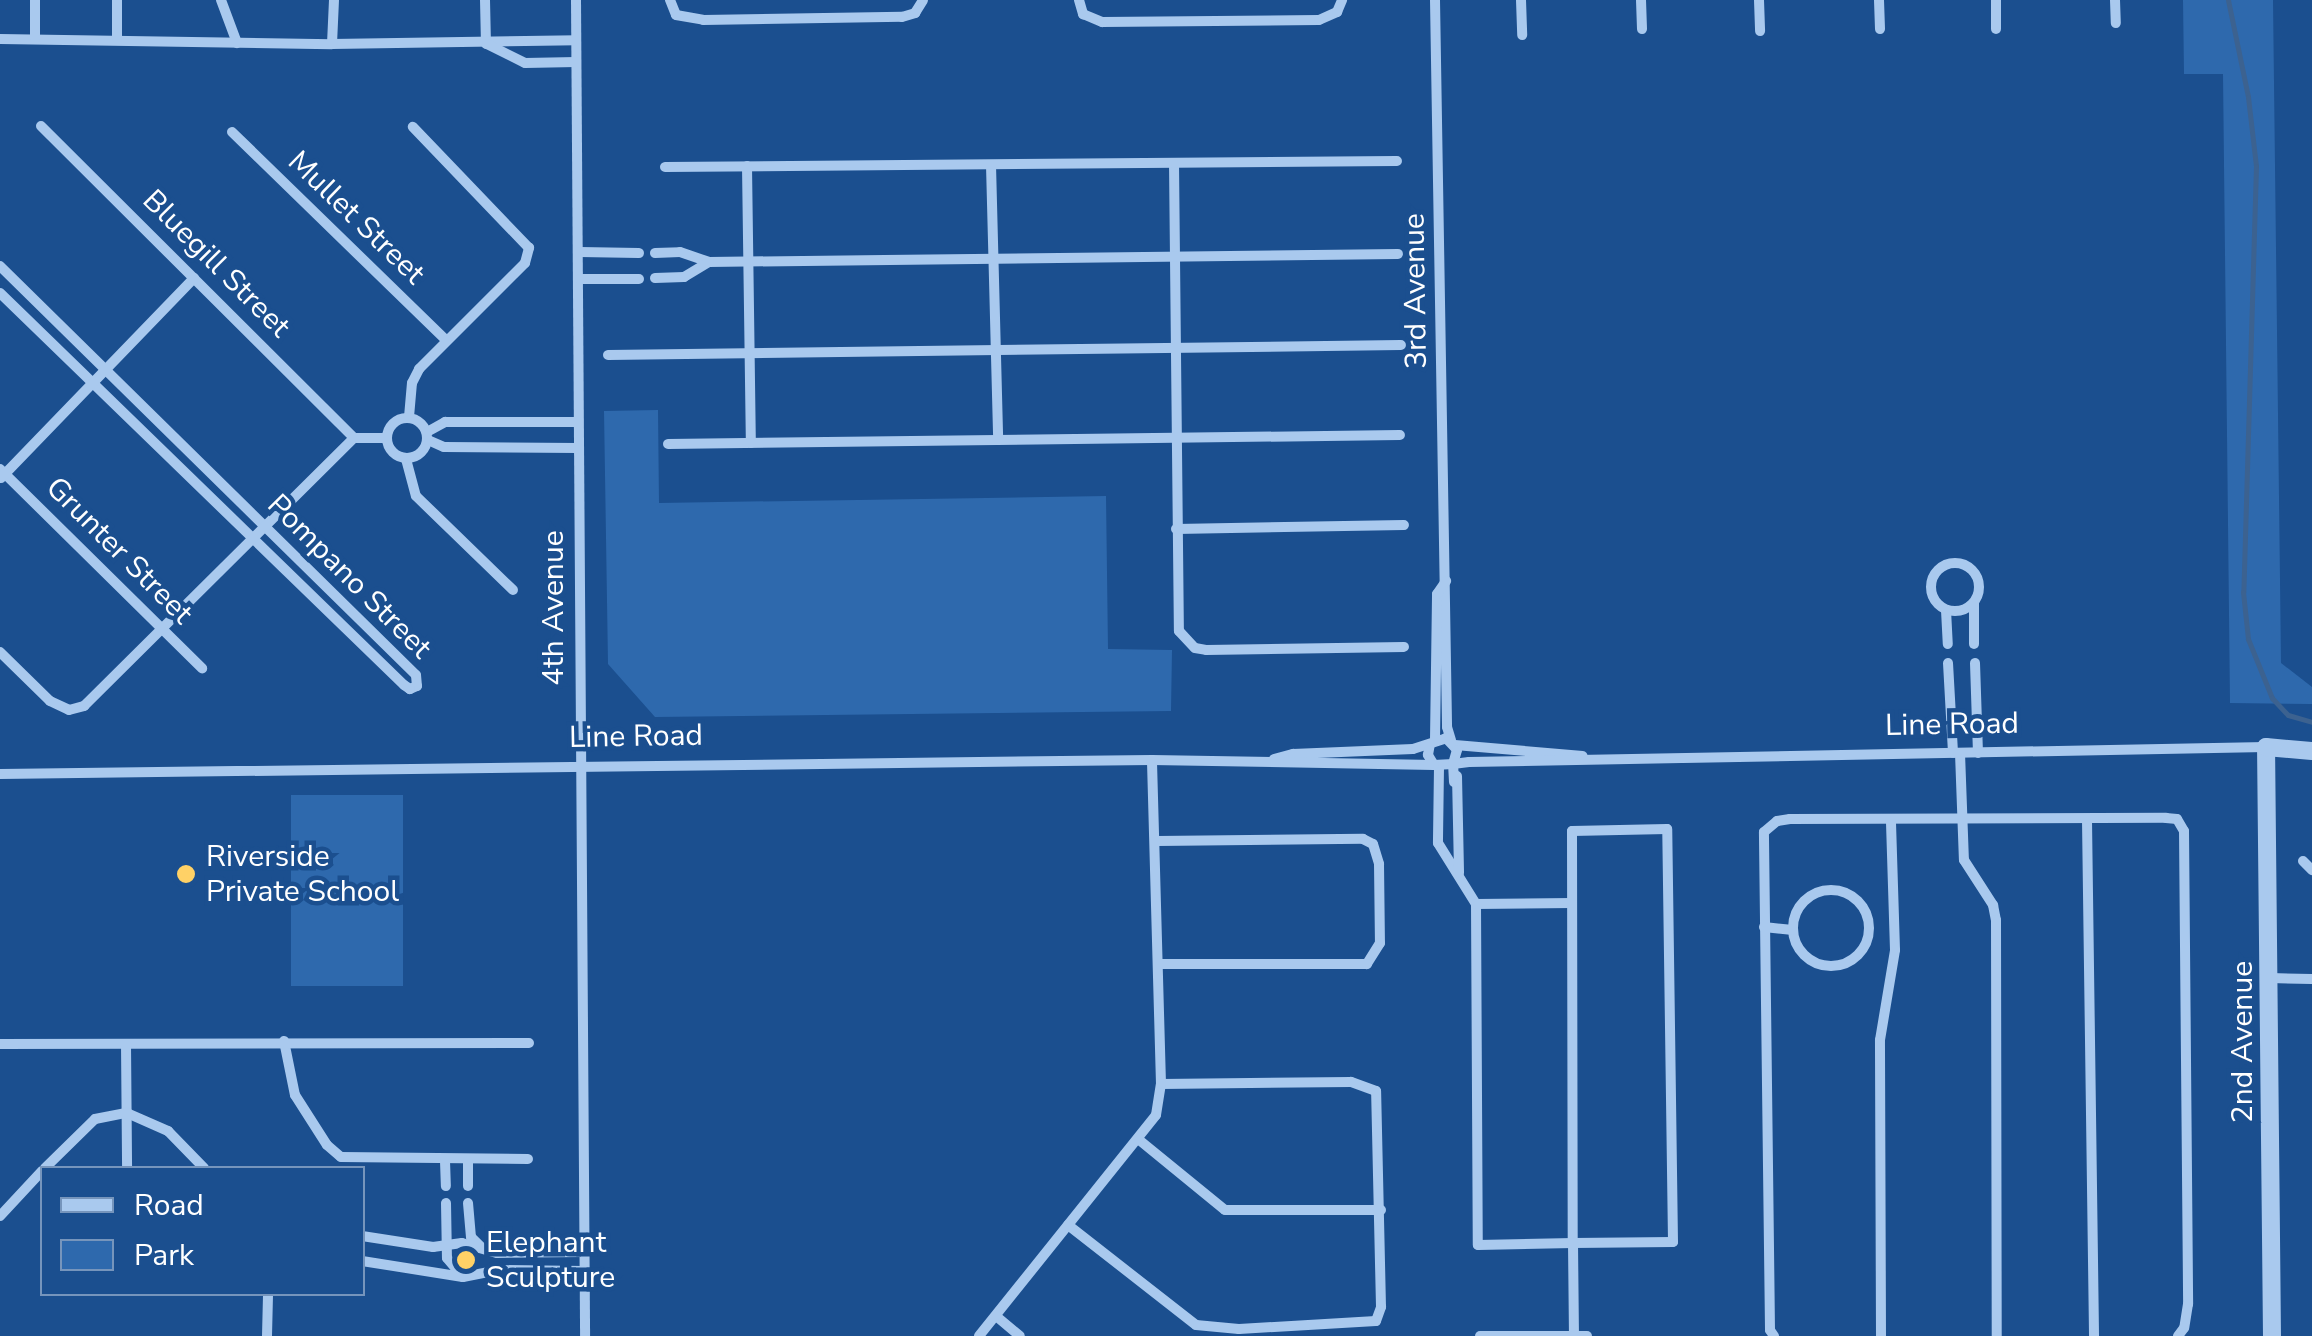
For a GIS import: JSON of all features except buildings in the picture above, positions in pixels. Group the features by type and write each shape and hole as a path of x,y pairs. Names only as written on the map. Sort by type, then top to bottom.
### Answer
{"street":[{"path":"34,38 35,0"},
{"path":"116,39 118,0"},
{"path":"220,0 237,42"},
{"path":"332,44 334,0"},
{"path":"485,0 486,44"},
{"name":"4th Avenue","path":"576,0 585,1336"},
{"path":"670,0 676,15 702,20 902,18 915,12 923,0"},
{"path":"1078,0 1083,14 1114,22 1319,20 1339,6"},
{"name":"3rd Avenue","path":"1435,0 1447,727 1453,742"},
{"path":"1522,0 1522,35"},
{"path":"1641,0 1642,29"},
{"path":"1759,0 1760,30"},
{"path":"1880,0 1880,29"},
{"path":"1996,0 1996,29"},
{"path":"2116,0 2116,23"},
{"path":"0,39 332,44 576,40"},
{"path":"486,44 526,63 576,62"},
{"name":"Bluegill Street","path":"42,126 354,438"},
{"path":"408,418 412,383 446,340 525,263 529,248 413,128"},
{"name":"Mullet Street","path":"232,132 446,340"},
{"path":"666,167 1397,162"},
{"path":"1174,163 1179,631 1194,648 1404,647"},
{"path":"991,164 998,440"},
{"path":"747,166 752,443"},
{"path":"580,252 639,253"},
{"path":"655,253 680,252 709,262 1398,254"},
{"path":"655,278 684,277 709,262"},
{"name":"Pompano Street","path":"0,266 416,675 417,686 407,688 0,292"},
{"path":"2,474 194,278"},
{"path":"580,279 639,278"},
{"path":"41,332 53,318"},
{"path":"608,355 1401,345"},
{"path":"137,426 149,414"},
{"path":"408,418 444,447 578,448"},
{"path":"408,418 394,423 387,438 392,452 406,459 421,454 427,436 446,422 578,422"},
{"path":"668,444 1400,435"},
{"path":"0,652 50,701 77,710 164,630 354,438 387,438"},
{"path":"406,459 416,496 514,590"},
{"name":"Grunter Street","path":"2,474 202,668"},
{"path":"208,496 219,484"},
{"path":"1176,528 1404,525"},
{"path":"1974,603 1960,611 1946,610 1933,599 1931,584 1937,570 1949,563 1968,566 1976,573 1979,587 1974,603 1974,644"},
{"path":"302,586 313,575"},
{"name":"3rd Avenue","path":"1432,742 1437,594 1447,580"},
{"path":"1946,610 1948,644"},
{"path":"377,659 387,647"},
{"path":"1975,663 1978,753"},
{"path":"1948,664 1964,860 1993,905 1996,920 1997,1336"},
{"path":"1432,742 1428,755 1436,766 1438,843 1476,904 1478,1245 1573,1244 1673,1242 1667,828 1572,831 1573,1244 1574,1336"},
{"name":"Line Road","path":"1273,760 1293,754 1413,749 1432,742 1594,758 2266,748 2307,751"},
{"path":"1453,742 1460,874"},
{"name":"2nd Avenue","path":"2266,748 2272,1336"},
{"name":"Line Road","path":"0,774 1152,760 1436,766 1469,762 1564,763 1594,758"},
{"path":"979,1336 1156,1115 1162,1084 1152,760"},
{"path":"1454,782 1469,762"},
{"path":"1774,1336 1770,1330 1762,839 1770,824 1790,819 2166,818 2177,819 2184,831 2188,1304 2184,1328 2178,1336"},
{"path":"1881,1336 1880,1028 1895,950 1891,820"},
{"path":"2087,820 2094,1336"},
{"path":"1157,842 1363,839 1378,853 1380,880 1380,943 1366,964 1159,964"},
{"path":"2302,861 2312,870"},
{"path":"1831,889 1854,896 1869,921 1860,953 1838,966 1812,962 1796,943 1793,930 1794,918 1808,897 1831,889"},
{"path":"1476,904 1572,902"},
{"path":"1869,921 1894,922"},
{"path":"1764,927 1793,930"},
{"path":"2270,978 2312,979"},
{"path":"284,1041 295,1095 335,1153 348,1160 528,1159"},
{"path":"0,1044 529,1043"},
{"path":"126,1044 127,1166"},
{"path":"1068,1225 1196,1326 1364,1326 1376,1321 1381,1308 1381,1210 1378,1098 1370,1086 1162,1084"},
{"path":"48,1166 95,1119 126,1113 168,1131 202,1166"},
{"path":"1138,1138 1226,1210 1381,1210"},
{"path":"468,1161 468,1186"},
{"path":"446,1162 446,1186"},
{"path":"0,1216 40,1174"},
{"path":"446,1203 446,1245 453,1270 463,1277"},
{"path":"468,1203 471,1238 481,1247"},
{"path":"365,1237 414,1246 481,1247 497,1253 584,1252"},
{"path":"365,1261 463,1277 499,1270 584,1271"},
{"path":"267,1336 268,1296"},
{"path":"996,1316 1020,1336"},
{"path":"1480,1336 1587,1336"}],"green space":[{"path":"2183,0 2273,0 2281,663 2312,687 2312,704 2230,703 2223,74 2184,74"},
{"path":"658,410 659,503 1106,496 1108,649 1172,650 1171,711 655,717 608,664 604,411"},
{"path":"291,795 403,795 403,986 291,986"}],"waterway":[{"path":"2228,0 2248,97 2256,166 2243,592 2248,639 2272,698 2288,715 2312,722"}],"place":[{"name":"Riverside Private School","path":"186,874"},
{"name":"Elephant Sculpture","path":"466,1260"}]}
